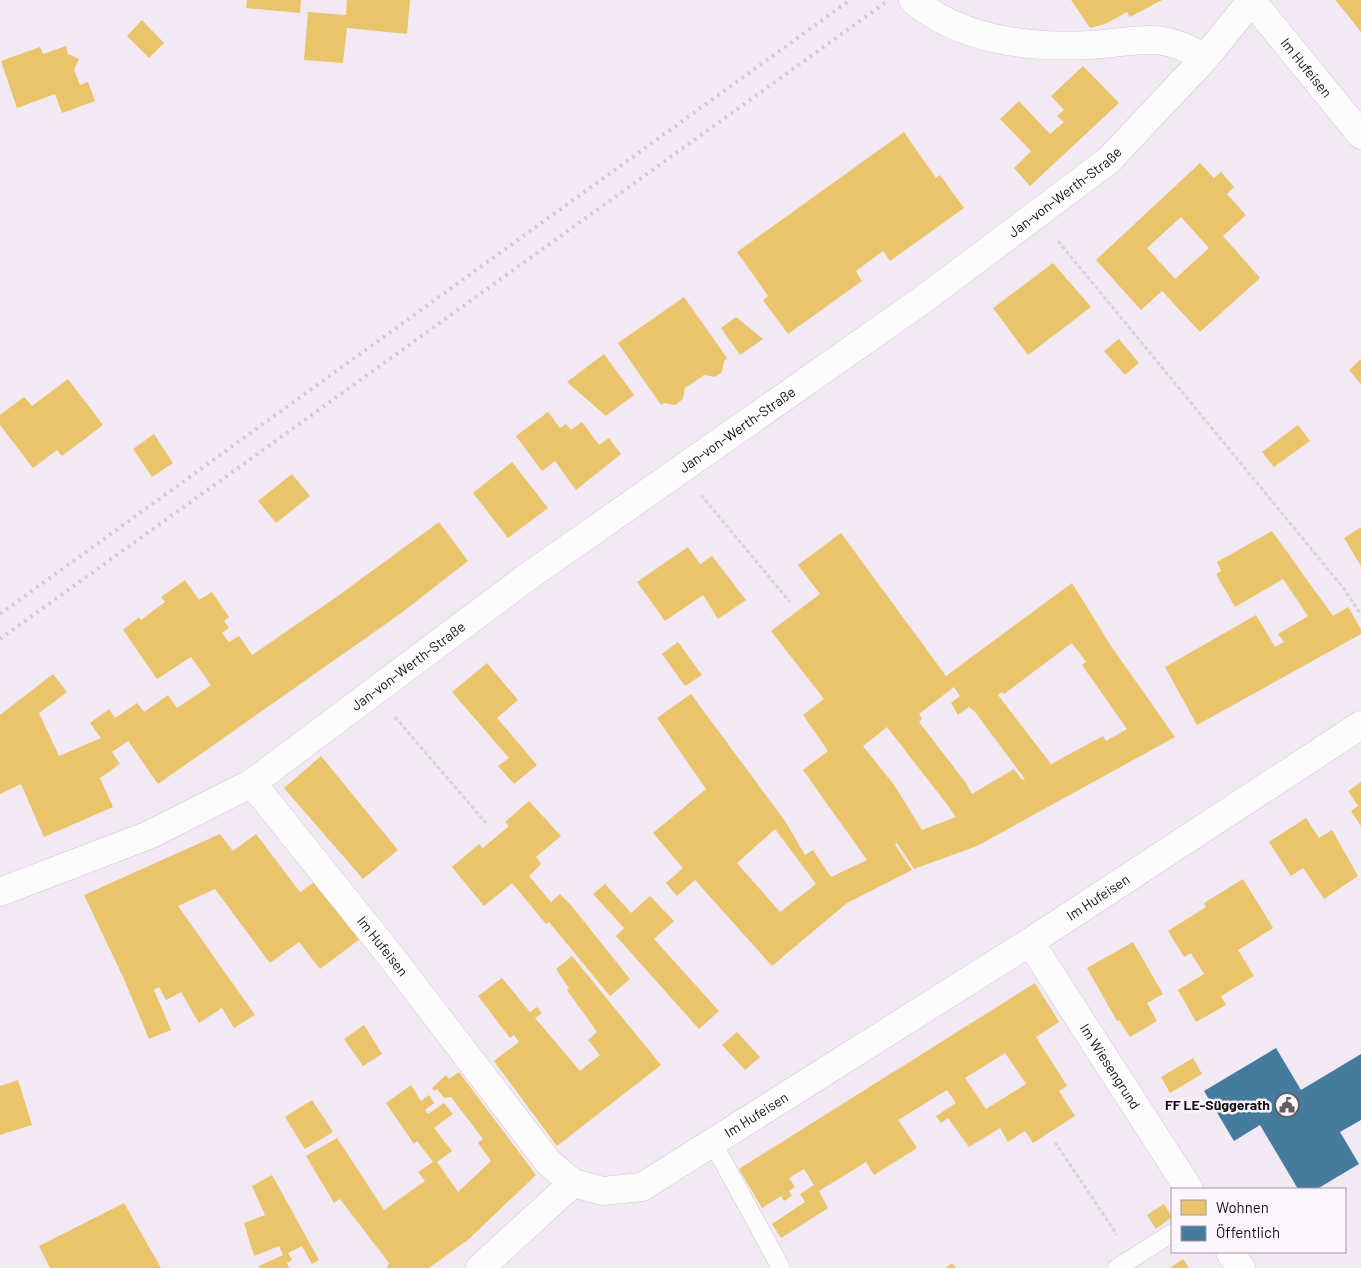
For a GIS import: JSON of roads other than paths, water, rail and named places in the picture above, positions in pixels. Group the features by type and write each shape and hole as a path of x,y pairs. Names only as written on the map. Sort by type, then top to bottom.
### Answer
{"street":[{"path":"913,0 929,14 955,28 986,37 1021,43 1066,45 1157,39 1183,45 1205,58"},
{"name":"Jan-von-Werth-Straße","path":"0,892 149,835 252,783 526,578 921,301 1109,160 1205,58 1252,1"},
{"name":"Im Hufeisen","path":"1252,1 1361,135"},
{"name":"Im Hufeisen","path":"252,783 389,954 549,1163 573,1183 603,1191 642,1187 1030,942 1361,725"},
{"name":"Im Wiesengrund","path":"1030,942 1188,1188"},
{"path":"480,1268 573,1183"},
{"path":"1231,1253 1241,1268"}],"lane":[{"path":"713,1143 780,1268"},
{"path":"1117,1268 1171,1234"}],"railway":[{"path":"0,614 850,0"},
{"path":"0,639 889,0"}],"place":[{"name":"FF LE-Süggerath","path":"1287,1105"}]}
